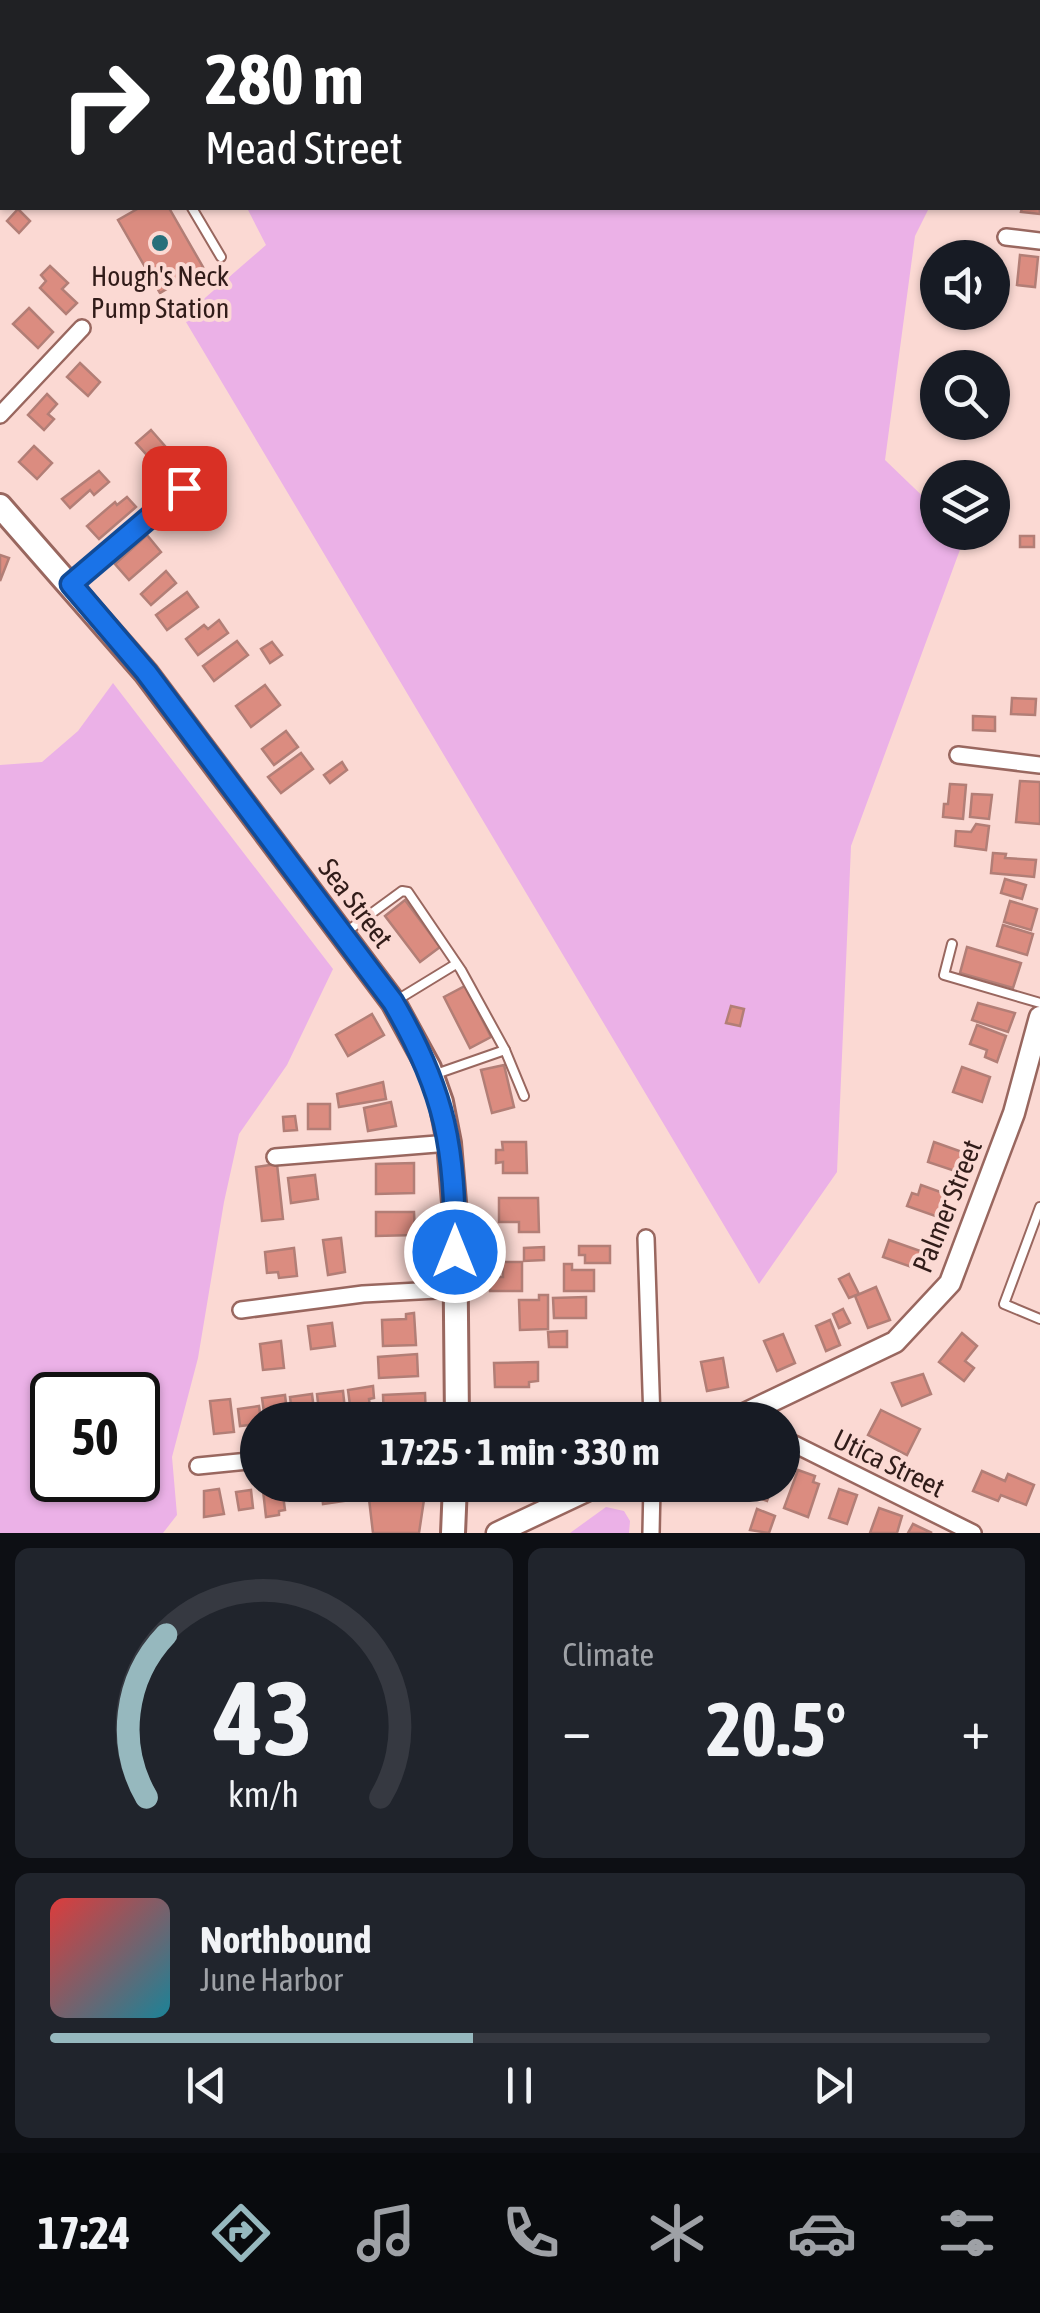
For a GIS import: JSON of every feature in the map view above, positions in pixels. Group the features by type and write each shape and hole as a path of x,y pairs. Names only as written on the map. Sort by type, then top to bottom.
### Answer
{"main road":[{"name":"Sea Street","path":"0,506 146,672 393,1002 432,1076 449,1144 454,1196 458,1402"},
{"path":"453,1533 455,1502"}],"street":[{"path":"1006,236 1040,241"},
{"path":"0,415 82,328"},
{"path":"71,584 184,488"},
{"path":"958,755 1040,765"},
{"name":"Palmer Street","path":"774,1402 895,1342 950,1283 1014,1113 1040,1019"},
{"path":"275,1156 449,1144"},
{"path":"646,1238 651,1402"},
{"path":"241,1310 362,1294 455,1289"},
{"name":"Utica Street","path":"800,1447 973,1533"},
{"path":"198,1466 240,1462"},
{"path":"497,1533 562,1502"},
{"path":"651,1533 652,1502"}],"lane":[{"path":"193,210 221,257"},
{"path":"342,935 402,891 408,892 456,964 505,1050 524,1096"},
{"path":"952,944 944,975 1040,1002"},
{"path":"393,1002 456,964"},
{"path":"432,1076 505,1050"},
{"path":"1040,1206 1004,1304 1040,1319"}],"shaded area":[{"path":"248,210 928,210 915,236 885,460 920,494 920,550 960,550 851,846 837,1172 759,1284 183,317 266,245"},
{"path":"113,683 333,969 287,1065 239,1134 198,1358 172,1457 177,1515 163,1533 0,1533 0,765 42,762 78,731"},
{"path":"606,1507 624,1511 630,1521 629,1533 570,1533"}],"building":[{"path":"19,210 30,221 19,233 7,221"},
{"name":"Hough's Neck Pump Station","path":"136,210 170,210 203,267 160,293 118,220"},
{"path":"1020,255 1038,257 1035,287 1017,285"},
{"path":"50,266 68,283 62,289 77,303 66,314 40,288 46,281 41,275"},
{"path":"29,308 53,332 38,348 13,324"},
{"path":"80,363 100,382 88,396 67,377"},
{"path":"47,394 57,404 48,414 54,419 44,430 28,415"},
{"path":"151,430 172,454 167,458 175,467 165,475 136,443"},
{"path":"34,446 52,463 37,479 19,462"},
{"path":"99,471 109,482 94,495 90,490 70,508 62,499"},
{"path":"127,497 136,507 99,539 87,526"},
{"path":"147,535 161,552 129,580 115,564"},
{"path":"1020,536 1034,536 1034,547 1020,547"},
{"path":"0,555 9,558 0,581"},
{"path":"166,571 176,583 151,605 141,594"},
{"path":"187,592 198,607 167,630 156,615"},
{"path":"219,620 228,633 198,655 186,639 204,625 208,629"},
{"path":"237,641 248,655 214,681 203,666"},
{"path":"272,642 282,655 270,663 261,649"},
{"path":"265,685 280,705 251,727 236,706"},
{"path":"1012,698 1036,699 1035,715 1011,714"},
{"path":"973,716 995,717 995,731 973,730"},
{"path":"286,731 298,747 274,765 262,749"},
{"path":"301,753 313,769 281,793 268,777"},
{"path":"342,762 347,770 330,783 324,775"},
{"path":"1020,781 1040,782 1040,824 1016,822"},
{"path":"950,784 966,785 963,819 943,817"},
{"path":"972,794 992,795 989,819 970,817"},
{"path":"976,824 989,826 986,850 955,846 956,831 971,832"},
{"path":"993,853 1006,854 1005,858 1036,860 1034,877 991,873"},
{"path":"1005,879 1026,885 1022,899 1001,893"},
{"path":"405,900 440,947 420,962 385,916"},
{"path":"1010,901 1037,909 1031,930 1004,922"},
{"path":"1003,925 1033,934 1027,955 997,946"},
{"path":"967,947 1021,963 1013,988 960,973"},
{"path":"465,986 491,1037 470,1048 444,997"},
{"path":"978,1003 1015,1013 1008,1032 972,1020"},
{"path":"731,1006 744,1009 740,1026 726,1023"},
{"path":"372,1014 384,1035 348,1056 336,1035"},
{"path":"977,1025 1006,1036 997,1062 985,1057 987,1050 970,1044"},
{"path":"504,1065 514,1107 492,1113 481,1070"},
{"path":"962,1067 990,1077 982,1102 953,1092"},
{"path":"383,1082 386,1099 339,1107 337,1094"},
{"path":"391,1102 396,1126 368,1131 364,1108"},
{"path":"308,1104 330,1104 330,1129 308,1129"},
{"path":"295,1116 297,1130 284,1131 283,1117"},
{"path":"502,1142 526,1142 527,1173 503,1173 503,1162 496,1163 496,1150 503,1150"},
{"path":"934,1142 965,1153 958,1172 928,1162"},
{"path":"414,1163 414,1193 376,1194 376,1164"},
{"path":"277,1164 283,1219 262,1221 256,1167"},
{"path":"315,1175 318,1199 291,1203 288,1178"},
{"path":"921,1185 946,1194 938,1217 907,1206 912,1193 918,1195"},
{"path":"499,1198 538,1198 539,1232 519,1232 519,1222 499,1222"},
{"path":"376,1212 414,1212 415,1235 376,1236"},
{"path":"341,1238 345,1272 328,1275 323,1240"},
{"path":"889,1240 926,1253 920,1270 883,1257"},
{"path":"579,1246 610,1246 610,1263 585,1263"},
{"path":"544,1247 544,1260 524,1261 524,1248"},
{"path":"294,1248 297,1276 279,1278 278,1272 267,1273 265,1252"},
{"path":"503,1262 522,1262 522,1291 490,1291 490,1277 503,1277"},
{"path":"564,1264 572,1264 572,1270 594,1270 594,1291 564,1291"},
{"path":"849,1274 859,1294 849,1298 839,1279"},
{"path":"876,1287 890,1320 868,1328 855,1296"},
{"path":"539,1295 548,1295 548,1329 520,1330 519,1300 539,1300"},
{"path":"586,1297 586,1318 554,1318 553,1298"},
{"path":"843,1309 850,1323 839,1328 833,1314"},
{"path":"414,1313 416,1345 383,1346 382,1320 406,1319 406,1314"},
{"path":"830,1320 840,1345 826,1351 816,1326"},
{"path":"332,1323 335,1346 311,1349 308,1326"},
{"path":"567,1331 567,1347 549,1347 548,1332"},
{"path":"962,1333 977,1346 965,1361 974,1368 964,1381 939,1362"},
{"path":"783,1334 795,1363 777,1371 764,1341"},
{"path":"281,1341 284,1368 263,1370 260,1344"},
{"path":"417,1354 418,1376 379,1378 378,1357"},
{"path":"723,1358 728,1387 707,1391 701,1362"},
{"path":"538,1362 538,1381 529,1382 529,1387 495,1387 494,1363"},
{"path":"923,1374 931,1394 902,1406 892,1383"},
{"path":"373,1386 374,1398 369,1402 350,1402 348,1390"},
{"path":"343,1391 344,1402 318,1402 317,1394"},
{"path":"425,1393 425,1402 383,1402 383,1395"},
{"path":"312,1394 313,1402 291,1402 290,1397"},
{"path":"285,1395 286,1402 263,1402 262,1398"},
{"path":"230,1399 234,1432 214,1434 210,1401"},
{"path":"881,1410 920,1429 907,1455 868,1435"},
{"path":"800,1471 815,1476 813,1482 819,1484 808,1517 784,1508 786,1502 800,1502"},
{"path":"982,1471 1005,1481 1008,1474 1034,1485 1026,1505 1001,1495 998,1501 973,1491"},
{"path":"219,1489 224,1514 204,1517 204,1491"},
{"path":"839,1489 857,1495 847,1524 829,1518"},
{"path":"240,1491 240,1502 252,1502 253,1508 239,1510 236,1492"},
{"path":"264,1502 284,1502 285,1510 266,1517"},
{"path":"369,1502 424,1502 419,1533 373,1533"},
{"path":"879,1508 902,1516 897,1533 870,1533"},
{"path":"757,1509 775,1516 769,1533 750,1530"},
{"path":"913,1524 932,1533 908,1533"}],"place":[{"name":"Hough's Neck Pump Station","path":"160,243"}],"route":[{"path":"184,488 71,584 146,672 393,1002 416,1042 441,1102 449,1144 454,1178 455,1252"}]}
